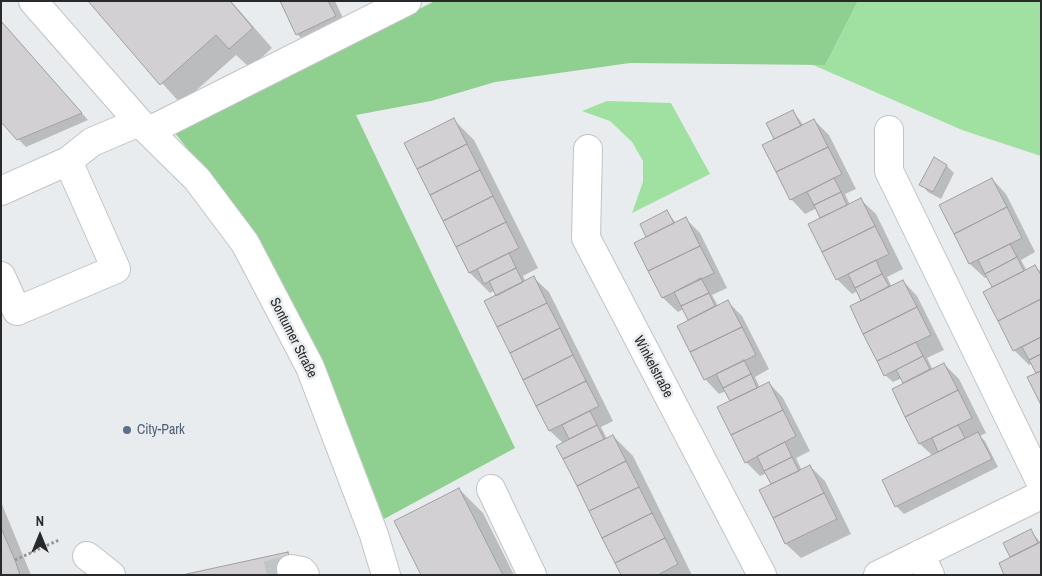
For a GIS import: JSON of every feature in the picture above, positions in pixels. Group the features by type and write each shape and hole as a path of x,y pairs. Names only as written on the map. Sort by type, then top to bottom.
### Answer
{"street":[{"name":"Sontumer Straße","path":"33,1 144,126 197,179 245,243 310,367 374,535 386,575"},
{"path":"1,191 68,161 92,142 144,126 407,1"},
{"path":"889,130 889,171 1041,483"},
{"name":"Winkelstraße","path":"588,149 586,238 762,575"},
{"path":"1,276 17,311 116,269 68,161"},
{"path":"491,489 532,575"},
{"path":"878,575 925,564 1041,495"},
{"path":"87,556 112,575"}],"path":[{"path":"14,560 68,536"}],"green space":[{"path":"435,1 858,1 825,65 630,63 495,82 431,101 356,115 515,448 384,519 323,361 259,238 174,132"},
{"path":"858,1 1041,1 1041,156 962,130 811,64 825,65"},
{"path":"607,101 671,103 710,174 632,213 643,182 643,161 632,142 610,121 582,111"}],"building":[{"path":"88,1 230,1 253,28 229,49 216,35 160,85"},
{"path":"280,1 328,1 336,16 296,35"},
{"path":"1,21 82,113 17,140 1,122"},
{"path":"793,110 801,126 774,139 766,123"},
{"path":"454,118 467,144 417,169 404,143"},
{"path":"814,119 828,147 776,172 762,145"},
{"path":"467,144 480,170 430,195 417,169"},
{"path":"828,147 842,174 790,200 776,172"},
{"path":"934,157 947,165 933,192 919,185"},
{"path":"480,170 493,196 443,221 430,195"},
{"path":"834,178 841,192 814,205 807,192"},
{"path":"992,178 1007,207 954,234 939,205"},
{"path":"841,192 847,205 820,218 814,205"},
{"path":"493,196 506,222 456,247 443,221"},
{"path":"861,198 875,226 822,252 808,224"},
{"path":"1007,207 1022,238 969,264 954,234"},
{"path":"667,210 674,223 646,237 640,224"},
{"path":"686,217 700,246 648,271 634,243"},
{"path":"506,222 519,248 469,273 456,247"},
{"path":"875,226 889,254 836,280 822,252"},
{"path":"1010,244 1017,257 985,274 978,260"},
{"path":"700,246 714,273 662,298 648,271"},
{"path":"509,253 516,268 484,284 477,269"},
{"path":"1017,257 1024,271 992,287 985,274"},
{"path":"876,260 882,274 855,288 848,274"},
{"path":"1035,265 1041,275 1041,299 998,321 983,292"},
{"path":"516,268 523,282 496,296 489,281"},
{"path":"882,274 889,286 861,301 855,288"},
{"path":"534,276 547,303 497,327 484,301"},
{"path":"701,278 709,293 681,306 674,292"},
{"path":"903,280 917,307 863,334 850,306"},
{"path":"709,293 715,306 688,320 681,306"},
{"path":"1041,299 1041,337 1013,351 998,321"},
{"path":"728,300 742,327 690,352 677,326"},
{"path":"547,303 560,328 510,353 497,327"},
{"path":"917,307 931,335 877,361 863,334"},
{"path":"742,327 756,355 704,380 690,352"},
{"path":"560,328 573,355 523,380 510,353"},
{"path":"1041,337 1041,354 1029,360 1022,347"},
{"path":"916,342 923,356 884,376 877,361"},
{"path":"1041,354 1041,371 1036,373 1029,360"},
{"path":"573,355 586,381 536,406 523,380"},
{"path":"923,356 930,369 903,383 896,370"},
{"path":"744,360 751,374 723,388 716,374"},
{"path":"944,363 958,390 905,417 892,389"},
{"path":"1041,371 1041,405 1027,377"},
{"path":"751,374 757,388 730,401 723,388"},
{"path":"586,381 599,406 549,431 536,406"},
{"path":"769,382 783,410 731,435 717,407"},
{"path":"958,390 972,418 919,444 905,417"},
{"path":"783,410 796,436 745,463 731,435"},
{"path":"590,411 597,425 569,439 562,425"},
{"path":"597,425 604,439 563,459 556,446"},
{"path":"958,425 965,438 938,452 932,438"},
{"path":"978,432 992,459 895,507 882,480"},
{"path":"613,435 626,461 577,486 563,459"},
{"path":"785,442 792,457 764,471 757,456"},
{"path":"792,457 799,471 771,484 764,471"},
{"path":"626,461 639,487 589,511 577,486"},
{"path":"810,465 824,493 773,518 759,490"},
{"path":"639,487 652,513 602,538 589,511"},
{"path":"459,488 503,575 421,575 394,521"},
{"path":"824,493 837,519 785,544 773,518"},
{"path":"652,513 665,538 615,563 602,538"},
{"path":"1,528 15,560 20,575 1,575"},
{"path":"1031,529 1038,543 1010,557 1003,543"},
{"path":"665,538 678,564 658,575 621,575 615,563"},
{"path":"1041,542 1041,575 1004,575 999,563"},
{"path":"288,552 293,575 182,575"}],"tunnel":[{"path":"267,575 291,569"}],"place":[{"name":"City-Park","path":"127,430"}]}
